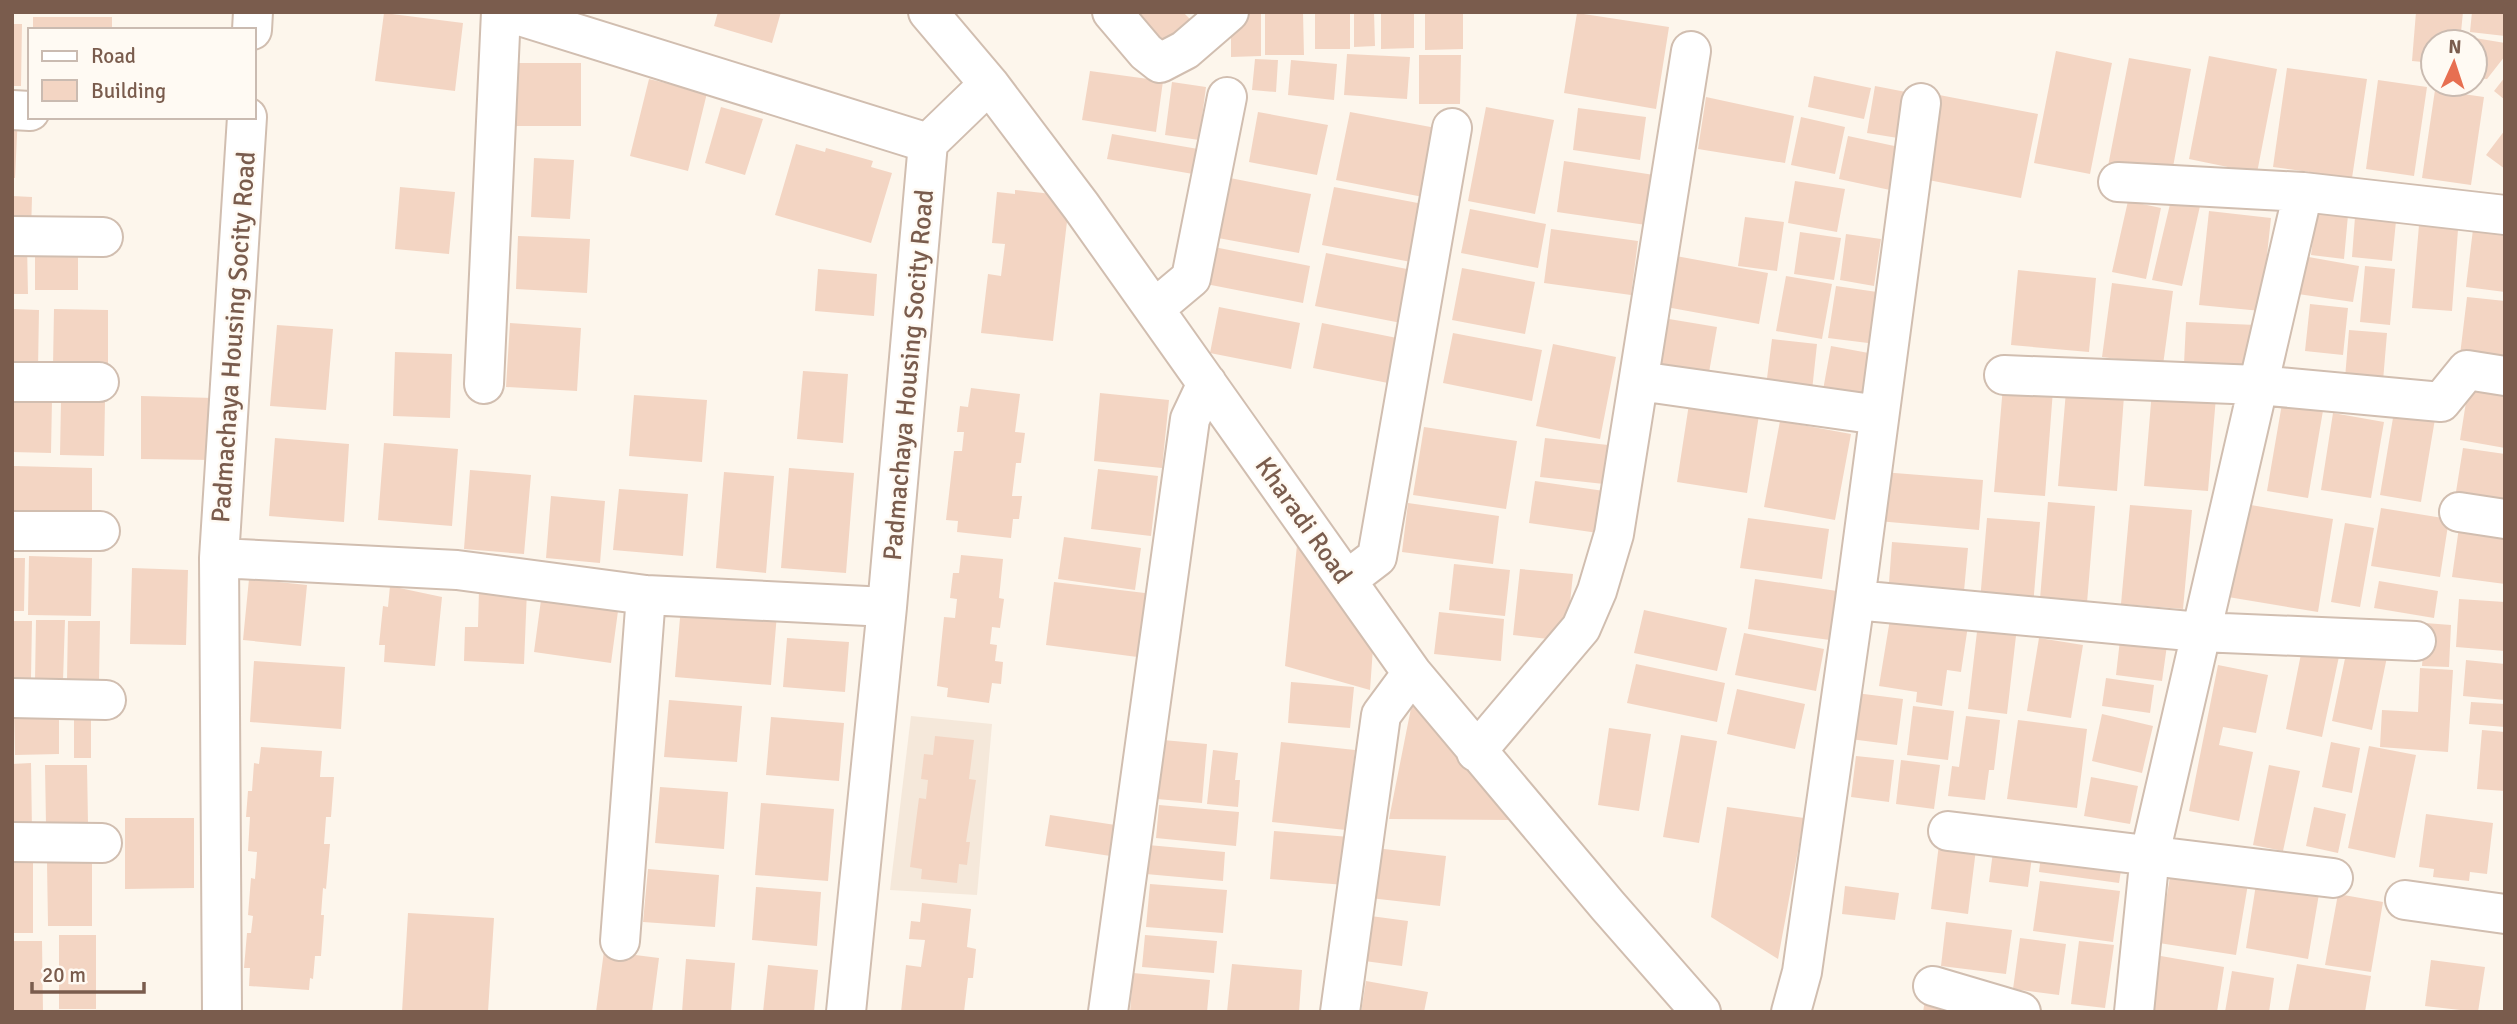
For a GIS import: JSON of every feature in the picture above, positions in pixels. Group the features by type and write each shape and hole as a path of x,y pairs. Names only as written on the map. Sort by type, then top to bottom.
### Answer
{"street":[{"path":"484,384 501,12"},
{"path":"507,12 928,142 989,84"},
{"name":"Kharadi Road","path":"928,12 989,84 1154,309 1412,673 1476,752 1701,1012"},
{"path":"1112,12 1146,52 1160,63 1185,50 1229,12"},
{"path":"1476,752 1581,628 1597,591 1614,534 1691,51"},
{"path":"1154,309 1191,278 1227,97"},
{"path":"1791,1012 1802,972 1921,103"},
{"name":"Padmachaya Housing Socity Road","path":"222,1012 219,558 247,119"},
{"path":"1347,580 1377,557 1452,128"},
{"name":"Padmachaya Housing Socity Road","path":"846,1012 887,607 928,142"},
{"path":"2118,182 2303,192 2505,215"},
{"path":"2134,1012 2150,854 2303,192"},
{"path":"12,236 103,237"},
{"path":"2004,374 2258,385 2441,402 2467,370 2505,376"},
{"path":"1639,381 1879,415"},
{"path":"12,382 99,383"},
{"path":"1108,1012 1190,419 1206,383"},
{"path":"2459,512 2505,519"},
{"path":"12,531 100,531"},
{"name":"Padmachaya Housing Socity Road","path":"219,558 457,570 646,595 887,607"},
{"path":"620,941 646,595"},
{"path":"1855,600 2200,632 2416,641"},
{"path":"1340,1012 1381,715 1412,673"},
{"path":"12,698 106,700"},
{"path":"1948,831 2333,878"},
{"path":"12,842 102,843"},
{"path":"2405,900 2505,914"},
{"path":"1933,986 2021,1012"}],"shaded area":[{"path":"911,716 992,724 977,895 890,890"}],"building":[{"path":"718,12 781,12 772,43 714,26"},
{"path":"1114,12 1183,12 1194,23 1157,57"},
{"path":"1231,12 1261,12 1261,56 1231,57"},
{"path":"1265,12 1303,12 1304,55 1265,55"},
{"path":"1315,12 1350,12 1350,49 1315,49"},
{"path":"1354,12 1374,12 1375,46 1354,47"},
{"path":"1381,12 1414,12 1414,48 1381,49"},
{"path":"1425,12 1463,12 1463,49 1425,50"},
{"path":"2416,12 2463,12 2461,28 2419,28 2419,62 2412,61"},
{"path":"2472,12 2505,12 2505,36 2489,34 2489,28 2470,28"},
{"path":"384,13 463,23 455,91 375,81"},
{"path":"1577,13 1669,27 1656,109 1564,93"},
{"path":"33,17 112,17 112,28 33,28"},
{"path":"12,24 22,24 21,86 12,86"},
{"path":"2489,40 2505,43 2505,56 2489,76"},
{"path":"2056,51 2112,63 2090,174 2034,163"},
{"path":"1347,54 1410,57 1407,99 1344,95"},
{"path":"1419,55 1461,55 1460,104 1419,104"},
{"path":"2209,56 2277,69 2257,173 2189,159"},
{"path":"2129,58 2191,69 2171,178 2108,166"},
{"path":"1255,59 1278,60 1276,92 1252,90"},
{"path":"1291,60 1337,64 1334,100 1288,95"},
{"path":"514,63 581,63 581,126 514,126"},
{"path":"2287,68 2367,79 2352,178 2273,167"},
{"path":"1090,71 1163,81 1156,132 1082,120"},
{"path":"1814,76 1871,88 1864,119 1808,107"},
{"path":"2505,77 2505,100 2494,91"},
{"path":"649,79 707,93 688,171 630,156"},
{"path":"2378,80 2419,86 2419,98 2425,98 2414,176 2366,169"},
{"path":"1172,82 1206,87 1199,140 1165,135"},
{"path":"1875,86 1906,92 1898,138 1867,133"},
{"path":"1934,94 2038,114 2021,198 1918,178"},
{"path":"1706,97 1794,116 1785,163 1698,149"},
{"path":"2434,98 2484,98 2471,185 2422,178"},
{"path":"721,107 763,119 745,175 705,163"},
{"path":"1486,107 1554,120 1535,214 1468,201"},
{"path":"1578,108 1646,117 1640,160 1573,150"},
{"path":"1258,112 1328,125 1317,175 1249,162"},
{"path":"1350,112 1436,128 1423,197 1336,180"},
{"path":"12,114 18,114 15,178 12,178"},
{"path":"1801,117 1845,127 1835,174 1791,165"},
{"path":"2505,130 2505,169 2486,155"},
{"path":"1112,134 1198,149 1193,174 1107,159"},
{"path":"1848,136 1899,147 1890,190 1839,179"},
{"path":"796,144 825,152 826,148 873,161 871,167 892,173 871,243 775,215"},
{"path":"534,158 574,160 570,219 531,217"},
{"path":"1564,161 1654,175 1646,225 1557,212"},
{"path":"1230,178 1311,194 1299,253 1218,238"},
{"path":"1795,181 1845,189 1837,232 1788,223"},
{"path":"400,187 455,192 449,254 395,249"},
{"path":"1334,187 1423,204 1411,262 1322,245"},
{"path":"1015,190 1070,196 1053,341 981,333 988,274 1001,276 1005,244 992,243 997,192 1015,194"},
{"path":"12,196 32,197 31,233 12,232"},
{"path":"2171,200 2200,206 2182,286 2152,280"},
{"path":"2128,201 2161,208 2146,279 2112,272"},
{"path":"1470,209 1546,224 1538,268 1461,253"},
{"path":"2209,211 2271,218 2261,311 2199,305"},
{"path":"2316,212 2348,215 2344,259 2311,255"},
{"path":"2420,213 2459,216 2452,311 2412,308"},
{"path":"1745,217 1784,222 1777,271 1738,266"},
{"path":"2355,217 2396,221 2392,261 2352,257"},
{"path":"2474,221 2505,225 2505,292 2466,287"},
{"path":"1551,229 1638,241 1631,295 1544,283"},
{"path":"1800,232 1841,238 1834,280 1794,274"},
{"path":"1846,234 1881,239 1874,286 1840,280"},
{"path":"518,236 590,239 587,293 516,289"},
{"path":"27,244 28,294 12,294 12,245"},
{"path":"35,245 78,245 78,290 35,290"},
{"path":"1214,247 1310,266 1303,303 1206,284"},
{"path":"1326,253 1412,270 1401,323 1315,306"},
{"path":"1676,256 1768,273 1759,324 1666,307"},
{"path":"2303,256 2359,266 2353,302 2298,294"},
{"path":"2365,266 2395,269 2390,325 2360,322"},
{"path":"1462,268 1535,282 1525,334 1452,320"},
{"path":"818,269 877,274 874,316 815,311"},
{"path":"2018,270 2096,278 2089,352 2011,345"},
{"path":"1786,276 1832,284 1822,339 1776,331"},
{"path":"2112,283 2173,291 2163,365 2102,357"},
{"path":"1836,286 1884,293 1876,344 1828,338"},
{"path":"2467,297 2505,301 2505,360 2460,355"},
{"path":"2310,304 2348,308 2343,355 2305,351"},
{"path":"1219,307 1300,323 1291,369 1210,353"},
{"path":"12,309 39,310 38,369 12,369"},
{"path":"54,309 108,310 108,367 53,366"},
{"path":"1669,319 1717,327 1708,378 1660,369"},
{"path":"2186,322 2256,325 2254,368 2184,364"},
{"path":"510,323 581,328 577,391 506,387"},
{"path":"1322,323 1397,338 1388,383 1313,368"},
{"path":"277,325 333,329 326,410 270,406"},
{"path":"2349,330 2387,333 2383,381 2345,378"},
{"path":"1453,333 1542,350 1532,401 1443,383"},
{"path":"1772,339 1817,344 1811,400 1765,394"},
{"path":"1553,344 1616,357 1600,439 1536,426"},
{"path":"1831,346 1874,354 1864,409 1821,401"},
{"path":"395,352 452,354 450,418 393,416"},
{"path":"803,371 848,374 843,443 797,439"},
{"path":"2469,383 2505,389 2505,448 2460,440"},
{"path":"2003,386 2053,390 2045,496 1994,492"},
{"path":"971,388 1020,394 1015,432 1025,433 1021,463 1016,463 1012,496 1022,496 1019,519 1013,519 1011,538 957,532 958,521 946,520 954,451 962,451 964,432 957,432 960,406 968,407"},
{"path":"2066,391 2124,396 2117,491 2058,486"},
{"path":"2152,391 2216,397 2208,491 2144,486"},
{"path":"2284,392 2325,399 2308,498 2267,491"},
{"path":"1100,393 1169,400 1162,468 1094,461"},
{"path":"634,395 707,400 702,462 629,456"},
{"path":"141,396 214,398 213,460 141,459"},
{"path":"12,398 52,399 51,453 12,452"},
{"path":"61,401 105,401 104,456 60,455"},
{"path":"1689,404 1759,415 1747,493 1677,482"},
{"path":"2394,412 2435,419 2421,502 2380,495"},
{"path":"2333,413 2384,422 2371,498 2321,490"},
{"path":"1780,421 1851,434 1835,520 1764,507"},
{"path":"1424,427 1517,441 1506,509 1413,495"},
{"path":"275,438 349,444 344,522 269,516"},
{"path":"1545,438 1608,445 1604,484 1540,477"},
{"path":"384,443 458,449 452,526 378,520"},
{"path":"2463,448 2505,454 2505,506 2455,498"},
{"path":"14,466 92,468 92,518 14,516"},
{"path":"789,468 854,473 846,573 781,568"},
{"path":"1098,469 1158,476 1151,536 1091,529"},
{"path":"470,470 531,475 524,554 464,549"},
{"path":"724,472 774,476 766,573 716,568"},
{"path":"1882,472 1983,480 1979,530 1878,521"},
{"path":"1535,481 1604,491 1598,533 1529,523"},
{"path":"619,489 688,494 683,556 613,550"},
{"path":"551,496 605,501 600,563 546,558"},
{"path":"2048,502 2095,506 2087,603 2040,599"},
{"path":"1408,503 1499,516 1493,564 1402,552"},
{"path":"2245,504 2333,519 2318,612 2228,597"},
{"path":"2130,505 2192,510 2183,609 2121,604"},
{"path":"2381,508 2449,519 2440,577 2371,566"},
{"path":"1748,518 1829,529 1822,579 1740,568"},
{"path":"1987,518 2040,522 2033,606 1980,601"},
{"path":"2460,520 2505,526 2505,584 2452,577"},
{"path":"2345,523 2374,528 2360,607 2331,602"},
{"path":"1064,537 1141,548 1135,590 1058,579"},
{"path":"1892,542 1968,548 1963,602 1888,596"},
{"path":"1297,545 1373,648 1370,690 1285,666"},
{"path":"961,555 1003,559 999,598 1004,599 1000,628 992,627 990,644 997,645 995,661 1003,662 1001,684 992,683 989,703 947,697 948,688 937,686 944,617 955,618 957,599 950,598 953,573 959,573"},
{"path":"29,556 92,558 91,616 28,615"},
{"path":"12,558 25,558 24,611 12,611"},
{"path":"1454,564 1510,570 1505,616 1449,610"},
{"path":"132,568 188,570 186,645 130,644"},
{"path":"1520,569 1573,574 1566,641 1513,635"},
{"path":"249,579 307,585 301,646 243,640"},
{"path":"1755,579 1837,591 1830,640 1748,629"},
{"path":"2379,581 2438,591 2434,618 2374,608"},
{"path":"1054,582 1153,594 1145,658 1046,645"},
{"path":"390,586 442,597 435,666 384,662 385,645 379,645 383,606 388,607"},
{"path":"479,589 527,590 524,664 464,661 465,627 478,627"},
{"path":"2459,599 2505,602 2505,651 2456,647"},
{"path":"541,600 618,611 611,663 534,652"},
{"path":"681,606 777,614 771,685 675,677"},
{"path":"1892,607 1969,619 1961,672 1947,670 1942,706 1916,702 1917,692 1879,686"},
{"path":"1644,610 1727,628 1717,671 1634,653"},
{"path":"1439,612 1504,619 1501,661 1434,654"},
{"path":"36,620 65,620 63,681 35,681"},
{"path":"12,621 32,621 31,678 12,678"},
{"path":"68,621 100,621 99,681 67,680"},
{"path":"1978,623 2017,627 2007,714 1968,709"},
{"path":"2425,623 2451,625 2449,667 2422,666"},
{"path":"2121,631 2168,638 2162,681 2116,675"},
{"path":"1744,633 1824,649 1816,691 1735,675"},
{"path":"787,638 849,642 845,692 783,687"},
{"path":"2039,638 2083,645 2071,718 2027,711"},
{"path":"2304,639 2341,647 2322,737 2286,729"},
{"path":"2348,644 2388,652 2372,730 2332,721"},
{"path":"2466,660 2505,664 2505,700 2463,696"},
{"path":"254,661 345,667 341,729 250,722"},
{"path":"1636,664 1725,683 1717,722 1627,703"},
{"path":"2218,665 2268,675 2256,733 2223,727 2219,745 2253,752 2239,821 2189,811"},
{"path":"2420,668 2453,670 2448,752 2380,747 2382,710 2418,712"},
{"path":"2106,678 2154,685 2150,713 2102,706"},
{"path":"1291,682 1354,687 1350,728 1288,723"},
{"path":"1737,689 1805,704 1795,749 1727,734"},
{"path":"1856,693 1903,699 1897,745 1850,739"},
{"path":"1413,698 1511,820 1389,819"},
{"path":"669,700 742,706 737,762 664,757"},
{"path":"91,701 91,758 74,758 74,702"},
{"path":"2471,702 2505,704 2505,727 2469,724"},
{"path":"1913,706 1954,711 1948,760 1907,755"},
{"path":"59,711 59,754 15,755 14,712"},
{"path":"2102,714 2153,726 2142,773 2092,761"},
{"path":"1966,716 2000,720 1994,770 1989,770 1985,800 1948,796 1952,766 1959,767"},
{"path":"771,717 844,723 839,781 766,775"},
{"path":"2018,720 2087,729 2077,808 2007,799"},
{"path":"1609,728 1651,734 1639,811 1598,805"},
{"path":"2482,730 2505,732 2505,791 2477,789"},
{"path":"1681,735 1717,741 1699,843 1663,837"},
{"path":"935,736 974,740 969,779 976,780 966,842 970,842 967,865 959,864 957,883 921,879 922,869 910,867 919,798 926,799 928,780 921,779 924,754 933,755"},
{"path":"1163,740 1207,744 1202,803 1157,799"},
{"path":"1281,742 1355,750 1346,830 1272,822"},
{"path":"2331,742 2360,748 2352,793 2322,787"},
{"path":"2369,746 2416,755 2395,858 2348,848"},
{"path":"261,747 322,751 320,777 334,777 331,817 326,817 324,844 330,844 326,889 323,888 321,956 315,956 309,990 249,986 250,968 244,968 247,933 251,933 253,916 248,915 251,878 255,879 257,852 248,851 248,791 252,791 254,763 259,764"},
{"path":"1213,750 1238,753 1235,780 1240,780 1238,807 1207,804"},
{"path":"1856,756 1894,760 1889,802 1851,797"},
{"path":"1901,760 1940,765 1934,809 1896,804"},
{"path":"31,763 32,832 12,833 12,764"},
{"path":"45,765 87,765 88,824 46,825"},
{"path":"2269,765 2300,771 2283,851 2253,845"},
{"path":"2091,777 2138,786 2130,824 2084,816"},
{"path":"660,787 728,792 724,849 655,843"},
{"path":"761,803 834,809 828,881 755,875"},
{"path":"1159,805 1239,812 1236,846 1156,838"},
{"path":"1727,807 1804,818 1778,959 1711,917"},
{"path":"2314,807 2346,814 2338,853 2306,846"},
{"path":"2426,814 2493,823 2487,874 2470,872 2469,881 2433,877 2434,869 2419,867"},
{"path":"1050,815 1122,826 1117,857 1045,846"},
{"path":"125,818 194,818 194,888 125,889"},
{"path":"1274,831 1350,837 1345,885 1270,879"},
{"path":"1940,836 1977,841 1968,914 1931,909"},
{"path":"1994,844 2033,849 2028,887 1989,882"},
{"path":"1148,845 1225,852 1223,881 1146,874"},
{"path":"2042,847 2123,858 2119,883 2039,872"},
{"path":"1375,848 1446,856 1440,906 1370,898"},
{"path":"12,858 33,858 33,933 12,933"},
{"path":"47,862 92,862 92,926 48,926"},
{"path":"2172,865 2249,878 2236,955 2159,943"},
{"path":"648,869 719,875 715,927 643,922"},
{"path":"2257,878 2320,888 2308,959 2246,948"},
{"path":"2040,881 2120,891 2113,942 2033,931"},
{"path":"1150,884 1227,890 1223,933 1146,927"},
{"path":"1845,886 1899,893 1895,920 1842,914"},
{"path":"756,887 821,892 817,946 752,940"},
{"path":"2338,894 2383,902 2371,972 2325,965"},
{"path":"922,903 971,909 967,947 976,949 973,978 968,978 964,1012 901,1012 906,965 921,967 925,940 909,939 911,921 920,922"},
{"path":"408,913 494,918 488,1012 402,1012"},
{"path":"1363,915 1408,921 1402,966 1357,960"},
{"path":"1946,922 2012,930 2006,974 1941,966"},
{"path":"59,935 96,935 96,1009 59,1009"},
{"path":"1145,935 1217,941 1214,973 1142,967"},
{"path":"2020,938 2066,944 2059,995 2013,989"},
{"path":"12,941 42,941 43,1012 12,1012"},
{"path":"2079,941 2114,945 2105,1008 2071,1004"},
{"path":"604,951 659,958 652,1012 596,1012"},
{"path":"2155,955 2224,967 2217,1012 2146,1012"},
{"path":"686,959 735,963 731,1012 682,1012"},
{"path":"2431,960 2485,967 2478,1012 2425,1006"},
{"path":"1232,964 1302,970 1299,1012 1227,1012"},
{"path":"2297,964 2371,976 2365,1012 2288,1012"},
{"path":"768,965 818,970 814,1012 763,1012"},
{"path":"2232,971 2274,978 2269,1012 2225,1012"},
{"path":"1133,973 1210,980 1207,1012 1130,1012"},
{"path":"1366,981 1428,992 1424,1012 1361,1012"},
{"path":"1926,994 1975,1012 1923,1012"}]}
